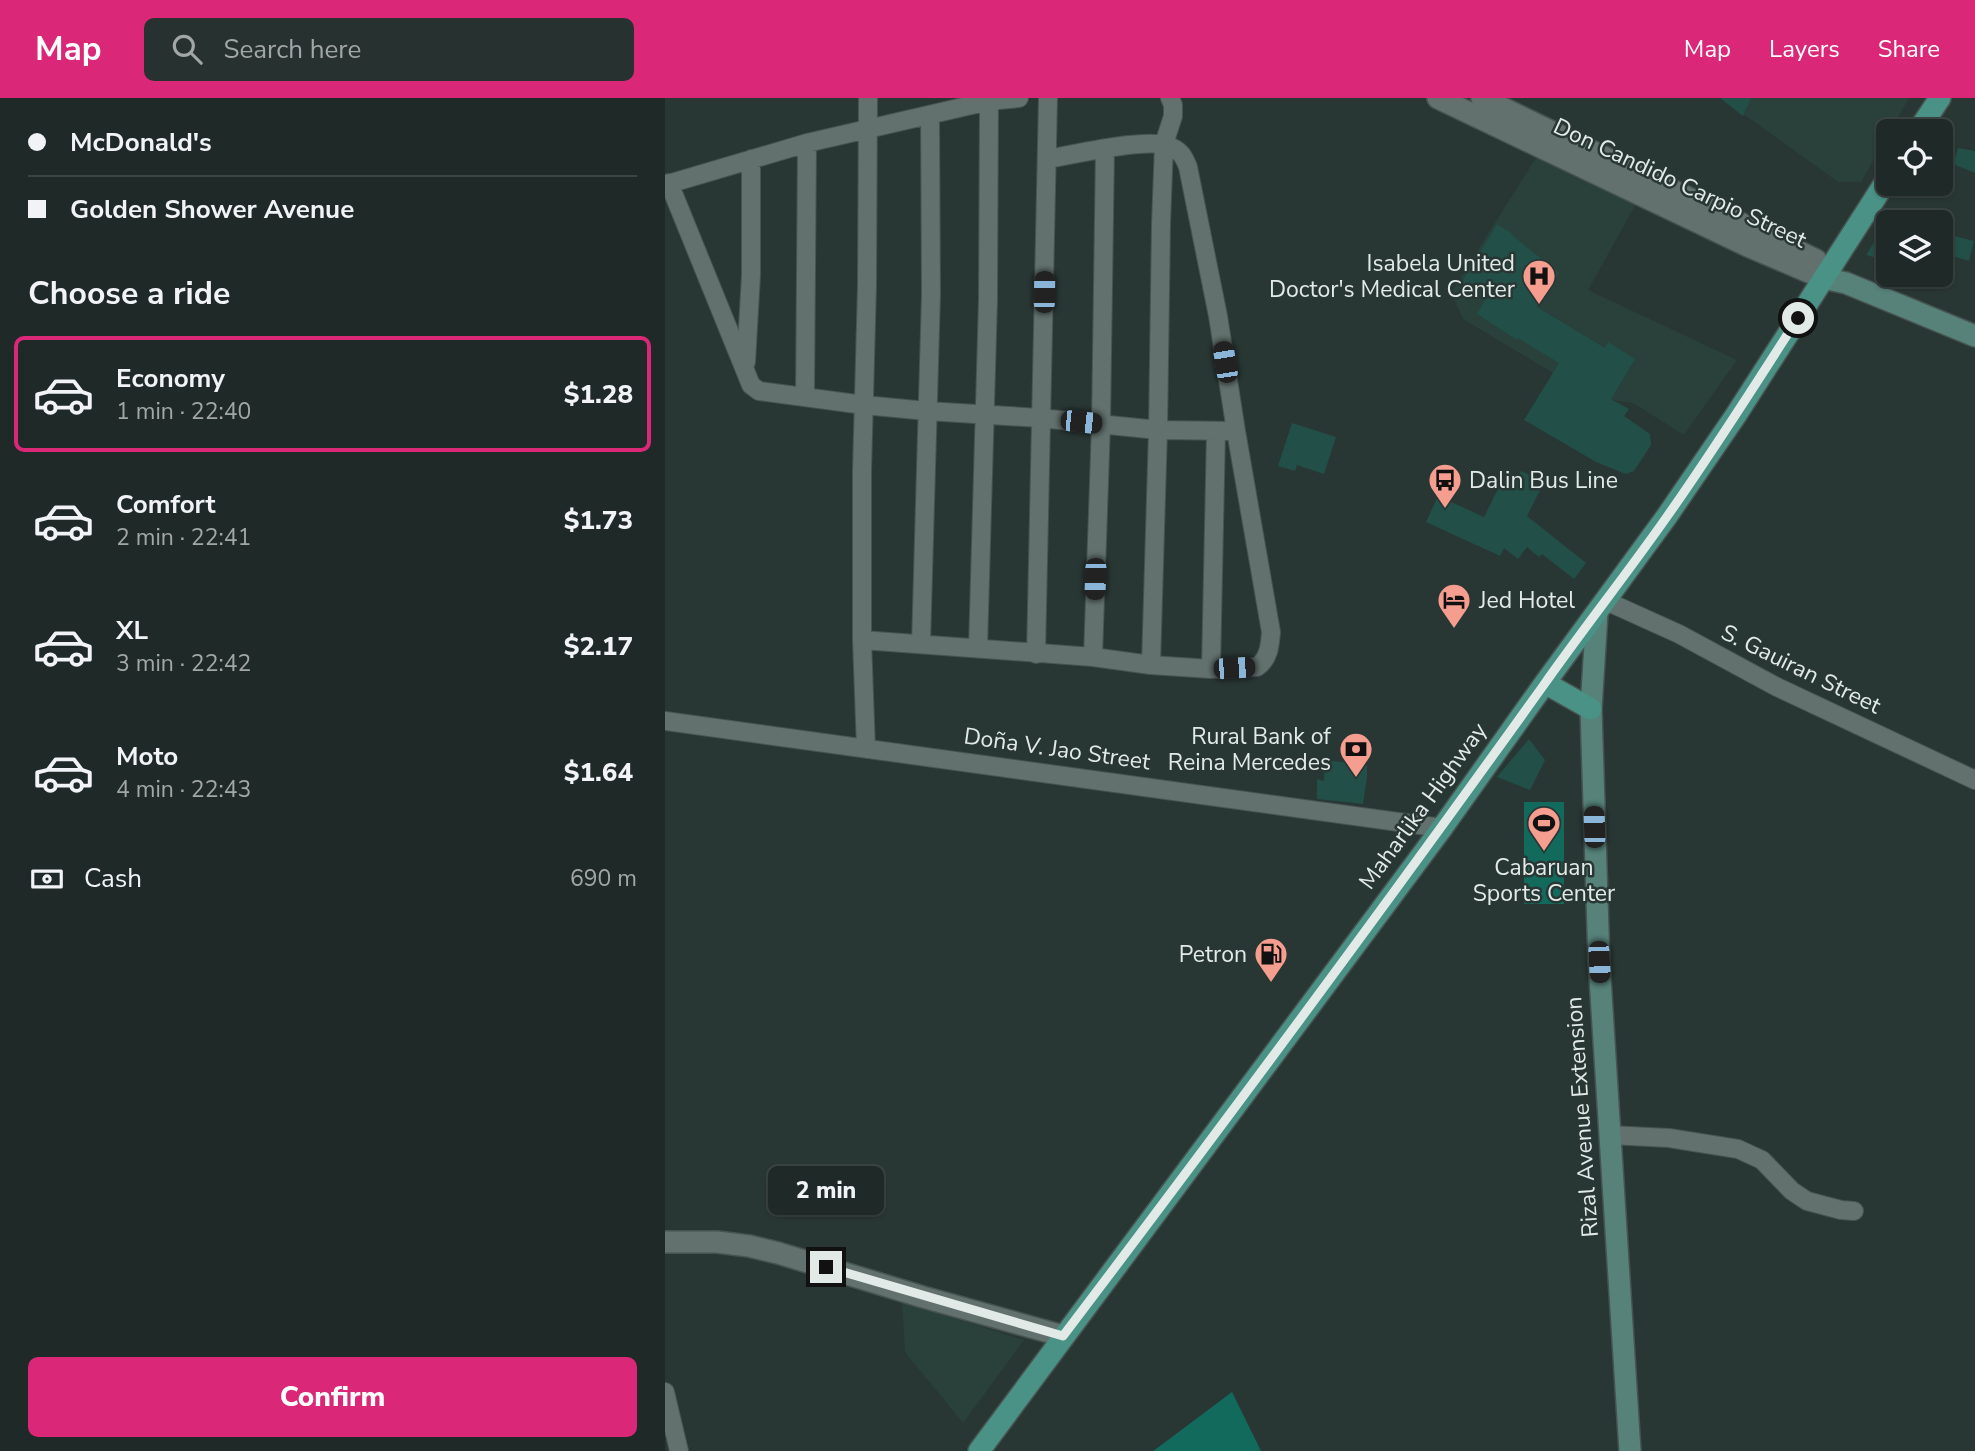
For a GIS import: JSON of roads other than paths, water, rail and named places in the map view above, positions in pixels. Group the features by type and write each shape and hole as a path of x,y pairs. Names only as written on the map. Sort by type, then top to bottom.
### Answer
{"main road":[{"path":"1926,119 1940,98"},
{"name":"Maharlika Highway","path":"979,1451 1442,828 1602,607 1728,427 1876,196"},
{"path":"1827,272 1846,283 1975,336"},
{"name":"Rizal Avenue Extension","path":"1602,607 1591,709 1599,962 1630,1451"},
{"path":"1545,683 1591,709"}],"street":[{"path":"866,749 862,640 862,471 868,98"},
{"path":"1019,98 989,101 868,128 667,184 751,384 759,391 864,405 1158,430 1235,431"},
{"path":"1036,654 1048,98"},
{"path":"1151,665 1164,144 1173,116 1170,98"},
{"name":"Don Candido Carpio Street","path":"1438,98 1748,246 1827,272"},
{"name":"Don Candido Carpio Street","path":"1482,98 1759,233 1827,272"},
{"path":"978,648 988,300 989,101"},
{"path":"921,644 931,294 930,115"},
{"path":"805,397 807,143"},
{"path":"862,640 1093,657 1211,669 1257,667 1262,664 1269,646 1271,632 1235,431 1218,316 1188,167 1182,154 1164,144 1139,144 1047,159"},
{"path":"1093,657 1101,424 1105,149"},
{"path":"746,369 751,275 751,159"},
{"path":"1211,669 1216,431"},
{"name":"S. Gauiran Street","path":"1602,607 1679,634 1777,687 1975,780"},
{"name":"Doña V. Jao Street","path":"665,721 1045,771 1442,828"},
{"path":"1609,1135 1669,1138 1738,1149 1762,1160 1792,1191 1807,1201 1820,1206 1854,1211"},
{"path":"665,1242 717,1242 768,1250 1063,1336"},
{"path":"665,1392 679,1451"}],"place":[{"name":"Isabela United Doctor's Medical Center","path":"1539,306"},
{"name":"Dalin Bus Line","path":"1445,510"},
{"name":"Jed Hotel","path":"1454,630"},
{"name":"Rural Bank of Reina Mercedes","path":"1356,779"},
{"name":"Cabaruan Sports Center","path":"1544,853"},
{"name":"Petron","path":"1271,984"}]}
